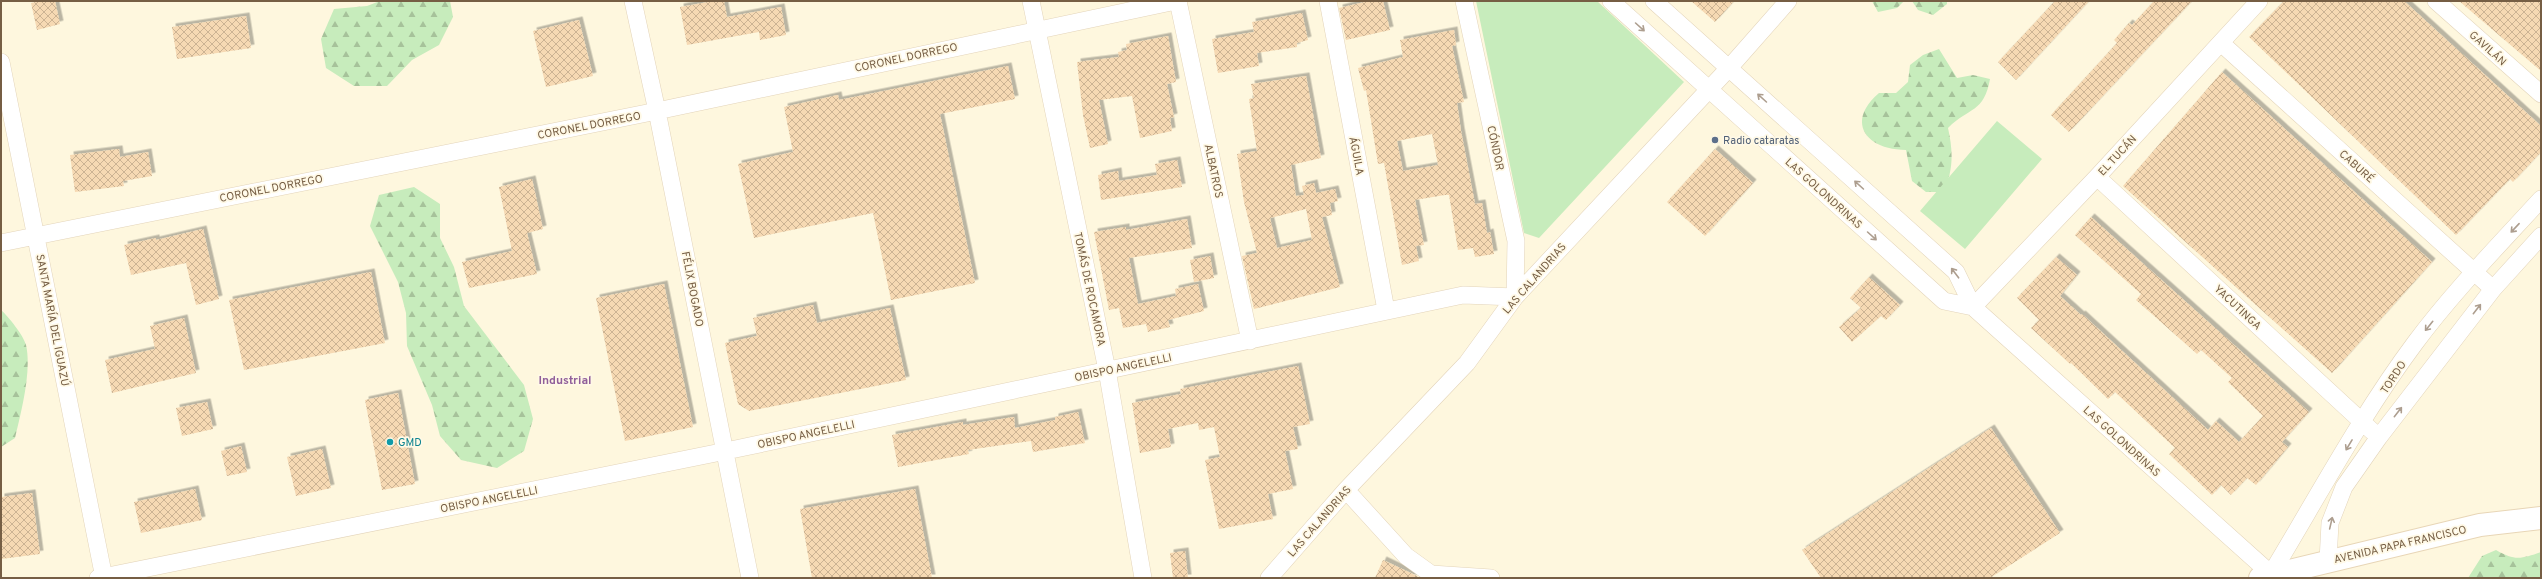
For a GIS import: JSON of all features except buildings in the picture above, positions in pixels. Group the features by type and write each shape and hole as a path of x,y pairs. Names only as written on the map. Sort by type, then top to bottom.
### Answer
{"main road":[{"name":"AVENIDA PAPA FRANCISCO","path":"2266,576 2480,526 2541,518"}],"street":[{"name":"FÉLIX BOGADO","path":"633,1 657,111 726,451 750,578"},
{"name":"TOMÁS DE ROCAMORA","path":"1031,1 1107,370 1143,578"},
{"name":"CORONEL DORREGO","path":"1,243 657,111 1037,29 1177,1"},
{"name":"ALBATROS","path":"1177,1 1250,341"},
{"name":"ÁGUILA","path":"1328,1 1386,310"},
{"name":"CÓNDOR","path":"1464,1 1516,241 1515,296"},
{"name":"LAS GOLONDRINAS","path":"1611,1 1944,301 1973,307"},
{"name":"LAS GOLONDRINAS","path":"1654,1 1956,272 1973,307 2266,576"},
{"name":"LAS CALANDRIAS","path":"1269,578 1346,490 1467,363 1515,296 1708,88 1729,68 1788,1"},
{"name":"EL TUCÁN","path":"1973,307 2097,177 2259,1"},
{"name":"GAVILÁN","path":"2436,1 2541,94"},
{"name":"CABURÉ","path":"2221,43 2493,289"},
{"name":"SANTA MARÍA DEL IGUAZÚ","path":"1,62 102,578"},
{"name":"YACUTINGA","path":"2097,177 2363,424 2379,437"},
{"name":"TORDO","path":"2266,576 2415,343 2474,272 2541,199"},
{"path":"2328,561 2330,523 2344,487 2379,437 2493,289 2541,236"},
{"name":"OBISPO ANGELELLI","path":"102,578 726,451 1250,341 1386,310 1463,295 1515,296"},
{"path":"1346,490 1406,556 1430,576 1491,578"}],"green space":[{"path":"380,1 450,1 453,17 439,45 412,60 387,86 354,86 326,68 321,39 334,9 367,6"},
{"path":"1476,1 1597,1 1684,82 1539,238 1524,233"},
{"path":"1872,1 1904,1 1897,8 1878,12"},
{"path":"1912,1 1947,1 1947,4 1933,15 1918,10"},
{"path":"1939,49 1957,78 1973,75 1990,79 1984,98 1980,104 1948,128 1952,160 1947,184 1943,192 1926,192 1912,181 1906,150 1892,149 1871,140 1865,132 1862,124 1863,114 1869,104 1879,93 1896,93 1908,82 1910,65 1923,55"},
{"path":"1997,121 2042,159 1965,249 1920,211"},
{"path":"414,187 440,204 440,238 454,267 464,306 524,385 533,419 524,451 497,468 461,460 440,436 432,405 407,346 406,313 398,282 370,226 379,195"},
{"path":"1,310 15,326 25,341 28,367 25,392 15,438 1,447"},
{"path":"2496,550 2508,556 2518,558 2541,552 2541,578 2468,578 2482,556"}],"place":[{"name":"Radio cataratas","path":"1715,140"},
{"name":"GMD","path":"390,442"}],"district":[{"name":"Industrial","path":"565,380"}]}
